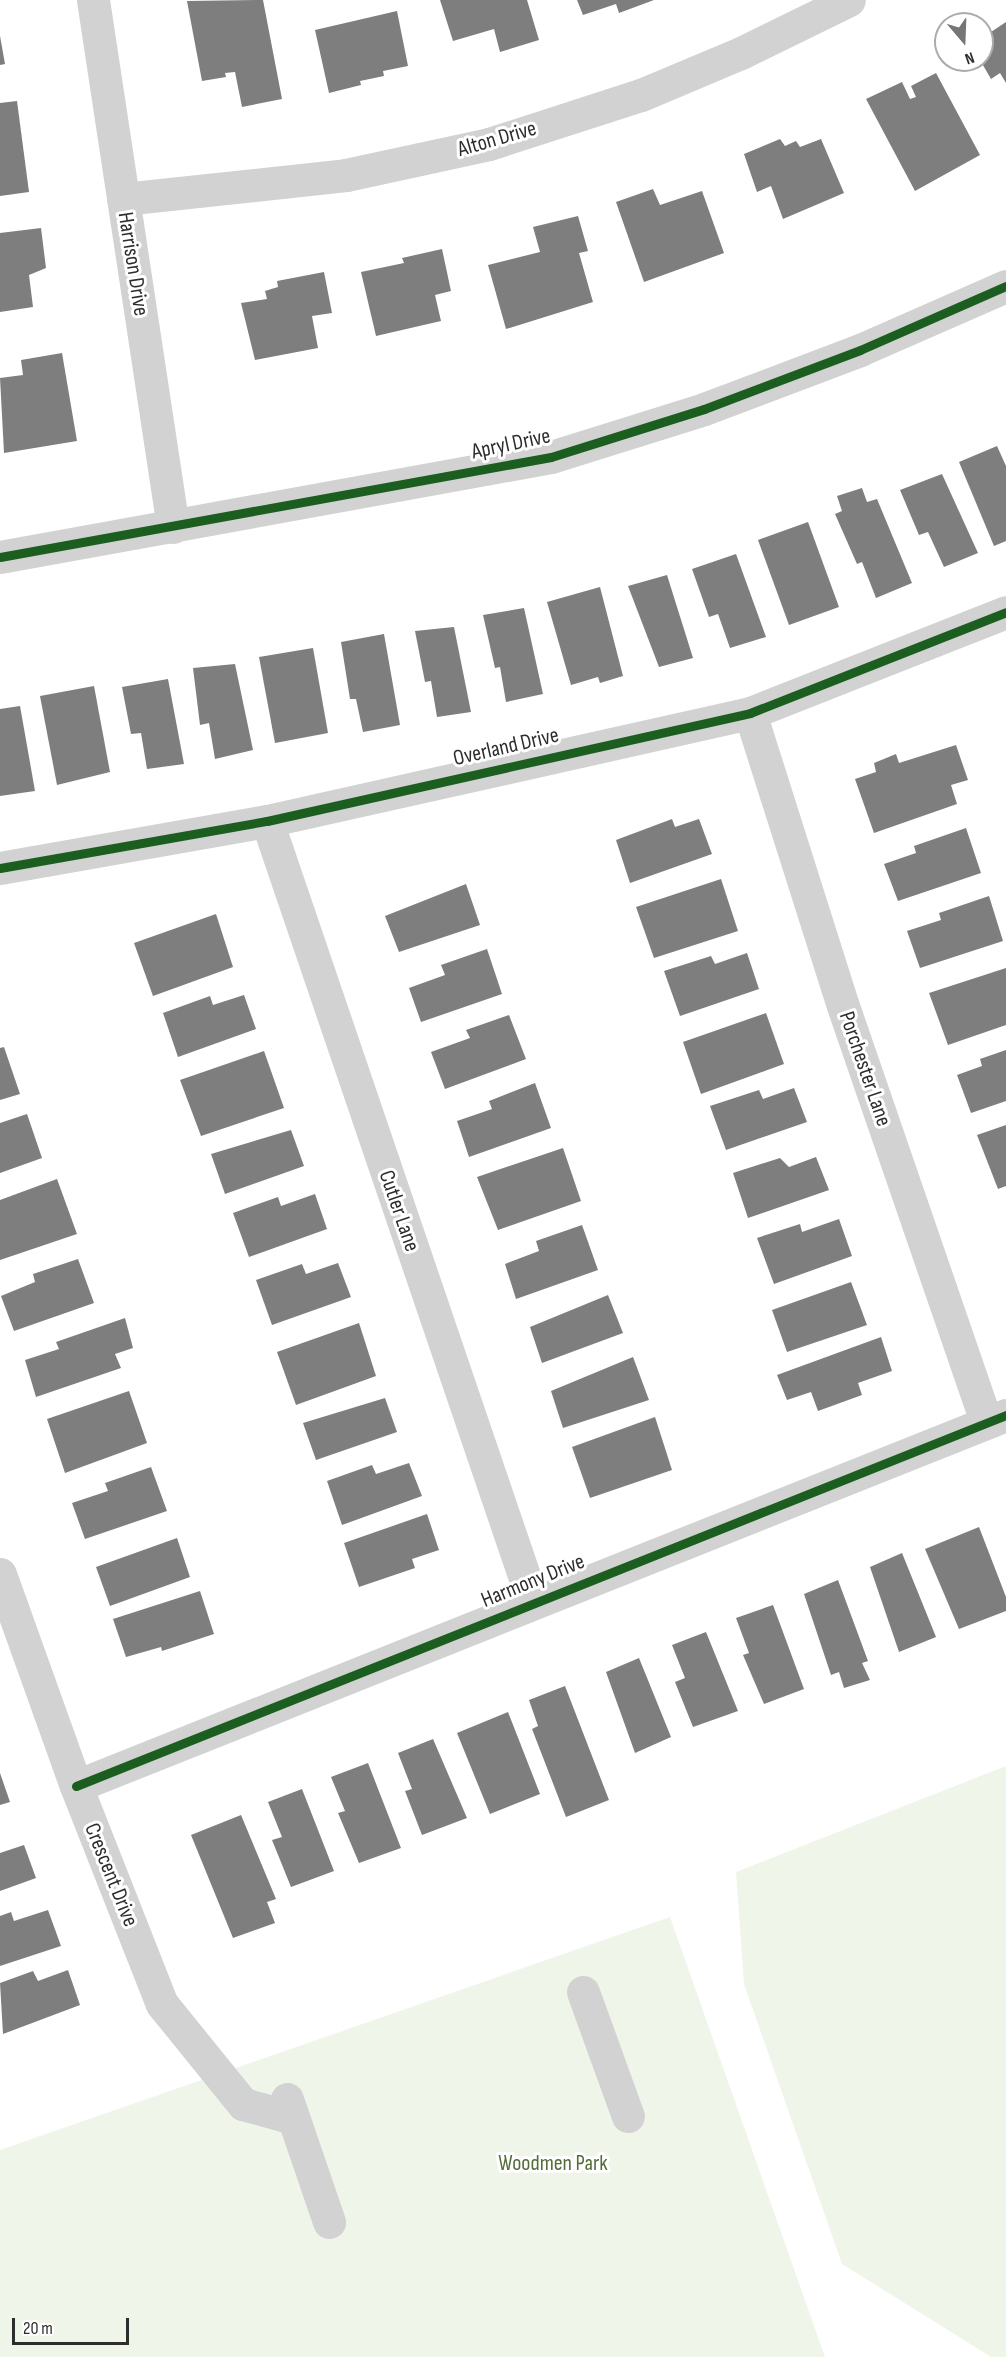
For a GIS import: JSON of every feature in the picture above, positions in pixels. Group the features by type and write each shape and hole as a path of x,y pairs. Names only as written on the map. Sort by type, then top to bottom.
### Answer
{"street":[{"name":"Harrison Drive","path":"93,0 173,527"},
{"name":"Alton Drive","path":"123,199 346,175 489,144 641,95 741,53 849,0"},
{"name":"Apryl Drive","path":"0,557 551,457 726,401 860,350 1006,286"},
{"name":"Overland Drive","path":"0,868 267,821 750,713 1006,612"},
{"name":"Porchester Lane","path":"750,713 843,1006 996,1419"},
{"name":"Cutler Lane","path":"267,821 533,1602"},
{"name":"Harmony Drive","path":"76,1786 996,1419"},
{"name":"Crescent Drive","path":"0,1575 76,1786 162,2004 243,2104 290,2108 329,2222"},
{"path":"583,1992 628,2116"}],"green space":[{"path":"1006,1766 1006,2357 991,2357 842,2264 744,1984 736,1872"},
{"name":"Woodmen Park","path":"670,1917 825,2357 0,2357 0,2150"}],"building":[{"path":"263,0 282,99 242,107 235,72 225,73 226,77 202,81 187,1"},
{"path":"440,0 527,0 539,40 500,52 494,29 453,41"},
{"path":"577,0 654,0 619,13 616,4 583,15"},
{"path":"397,11 408,66 383,71 384,76 360,81 361,85 329,93 315,30"},
{"path":"1006,22 1006,83 1000,73 991,79 987,72 994,72 994,30"},
{"path":"0,36 5,64 0,65"},
{"path":"936,73 980,155 915,191 866,99 902,82 910,99 916,97 911,86"},
{"path":"17,101 29,192 0,196 0,103"},
{"path":"780,139 785,146 796,141 800,147 821,139 844,193 783,219 771,186 757,192 744,154"},
{"path":"653,189 660,205 702,191 724,253 644,282 616,202"},
{"path":"578,216 588,251 579,253 593,302 506,329 488,265 540,252 533,227"},
{"path":"41,228 46,268 29,275 33,307 0,312 0,233"},
{"path":"442,249 451,291 435,295 441,321 376,336 361,272 404,263 402,258"},
{"path":"324,272 332,313 312,316 318,348 255,360 241,303 267,299 265,291 278,287 277,281"},
{"path":"62,353 77,441 4,453 0,378 23,375 21,360"},
{"path":"997,446 1006,466 1006,541 994,546 959,462"},
{"path":"942,474 978,553 944,567 928,532 919,535 900,490"},
{"path":"862,488 867,502 877,499 912,583 876,598 862,562 857,564 835,514 842,511 837,496"},
{"path":"808,522 839,607 789,625 758,540"},
{"path":"736,554 766,637 730,648 718,614 709,617 692,569"},
{"path":"667,575 693,658 659,667 628,586"},
{"path":"600,587 623,676 600,683 598,677 571,685 547,602"},
{"path":"524,608 543,694 506,702 500,667 495,668 483,615"},
{"path":"454,627 471,712 437,717 431,681 425,682 415,631"},
{"path":"384,634 400,725 363,732 356,699 350,699 341,642"},
{"path":"313,648 328,733 275,743 259,657"},
{"path":"235,664 253,750 215,759 209,723 200,725 193,668"},
{"path":"168,679 184,764 147,769 141,733 131,734 122,687"},
{"path":"94,686 110,772 57,785 40,696"},
{"path":"20,706 35,791 0,796 0,709"},
{"path":"956,745 968,780 951,785 957,804 874,833 855,779 876,772 874,763 896,754 899,763"},
{"path":"672,819 675,827 699,819 712,854 630,883 616,840"},
{"path":"966,828 981,873 898,901 884,864 916,853 914,846"},
{"path":"721,879 738,931 654,958 636,907"},
{"path":"466,884 480,925 399,952 385,916"},
{"path":"989,896 1003,941 920,968 907,931 941,920 939,913"},
{"path":"216,914 233,967 153,996 134,943"},
{"path":"487,949 502,994 421,1022 409,988 445,975 441,965"},
{"path":"747,953 759,989 680,1016 664,971 711,956 715,964"},
{"path":"1006,968 1006,1025 948,1045 929,993"},
{"path":"244,995 256,1029 178,1057 163,1013 210,996 213,1005"},
{"path":"766,1013 784,1064 701,1094 683,1042"},
{"path":"509,1015 526,1059 445,1089 431,1052 470,1038 466,1030"},
{"path":"4,1047 20,1094 0,1100 0,1048"},
{"path":"1006,1050 1006,1101 971,1113 957,1075 982,1066 980,1059"},
{"path":"264,1051 284,1108 201,1136 180,1080"},
{"path":"535,1083 551,1128 469,1157 457,1121 492,1109 489,1101"},
{"path":"794,1088 807,1122 726,1150 710,1106 759,1090 763,1099"},
{"path":"27,1114 42,1158 0,1173 0,1123"},
{"path":"1006,1125 1006,1186 998,1189 977,1135"},
{"path":"291,1130 304,1166 225,1194 211,1154"},
{"path":"563,1148 581,1201 498,1230 477,1177"},
{"path":"816,1157 829,1190 748,1218 733,1173 780,1158 789,1167"},
{"path":"57,1179 77,1234 0,1260 0,1200"},
{"path":"315,1194 327,1229 249,1257 233,1213 278,1197 281,1206"},
{"path":"839,1219 852,1256 774,1284 757,1238 800,1224 802,1232"},
{"path":"582,1225 598,1270 516,1299 505,1264 539,1251 536,1241"},
{"path":"78,1259 94,1303 14,1331 1,1296 35,1282 33,1274"},
{"path":"338,1263 351,1297 272,1325 256,1280 302,1264 306,1274"},
{"path":"851,1282 867,1325 787,1352 772,1310"},
{"path":"608,1295 623,1333 542,1363 530,1327"},
{"path":"125,1318 133,1348 115,1354 121,1368 36,1397 25,1360 59,1349 56,1342"},
{"path":"359,1323 376,1376 296,1405 277,1352"},
{"path":"881,1337 892,1371 858,1383 862,1395 818,1411 811,1392 787,1400 777,1375"},
{"path":"633,1357 649,1400 563,1428 551,1391"},
{"path":"129,1391 147,1443 65,1473 47,1419"},
{"path":"385,1398 397,1432 316,1460 303,1423"},
{"path":"655,1417 672,1470 590,1498 572,1447"},
{"path":"409,1463 422,1496 342,1525 327,1481 372,1465 376,1474"},
{"path":"151,1467 167,1511 85,1539 72,1503 108,1491 105,1483"},
{"path":"427,1514 439,1550 412,1559 415,1568 359,1587 344,1543"},
{"path":"979,1527 1006,1597 1006,1611 959,1629 925,1549"},
{"path":"177,1538 190,1577 110,1606 96,1567"},
{"path":"902,1553 936,1637 899,1652 870,1567"},
{"path":"838,1580 868,1661 862,1663 870,1680 844,1688 839,1672 831,1675 804,1594"},
{"path":"200,1591 214,1634 162,1651 161,1647 126,1657 113,1619"},
{"path":"773,1605 804,1689 764,1704 743,1655 749,1653 736,1618"},
{"path":"706,1632 738,1711 693,1727 675,1682 685,1678 672,1645"},
{"path":"639,1658 671,1737 635,1753 606,1672"},
{"path":"565,1686 609,1800 566,1817 532,1729 538,1726 529,1700"},
{"path":"508,1712 540,1794 490,1814 457,1733"},
{"path":"433,1739 467,1818 422,1835 405,1791 412,1789 398,1753"},
{"path":"368,1763 401,1848 359,1863 338,1813 345,1811 331,1777"},
{"path":"0,1773 10,1802 0,1805"},
{"path":"302,1789 334,1871 291,1887 272,1840 282,1837 268,1802"},
{"path":"241,1815 276,1899 267,1902 275,1923 233,1938 191,1835"},
{"path":"24,1845 36,1878 0,1891 0,1853"},
{"path":"48,1910 61,1946 0,1966 0,1916 11,1912 14,1921"},
{"path":"68,1970 80,2005 3,2034 0,1983 33,1971 38,1981"}],"cycle path":[{"path":"0,557 551,457 704,409 860,350 1006,286"},
{"path":"0,868 267,821 750,713 1006,612"},
{"path":"76,1786 1006,1415"}]}
